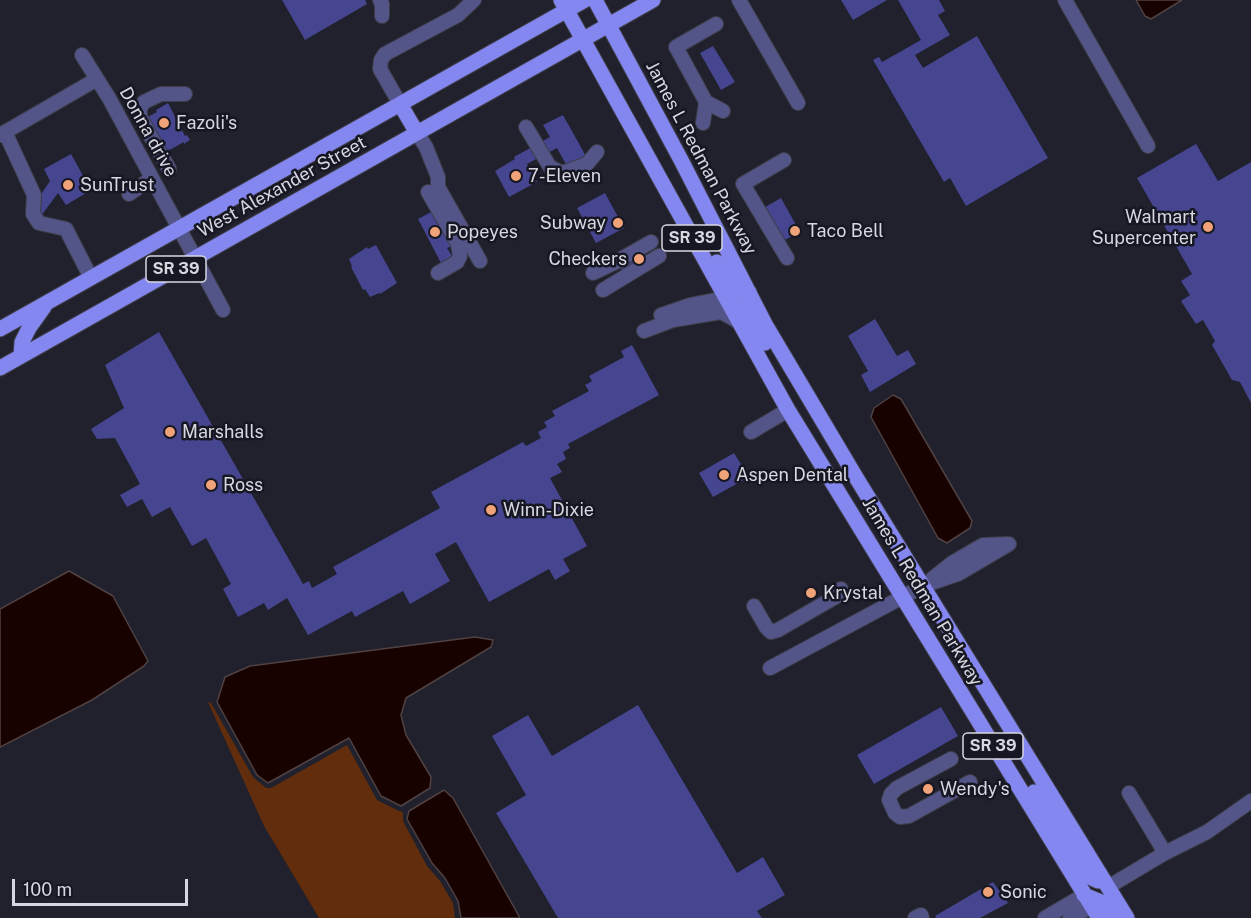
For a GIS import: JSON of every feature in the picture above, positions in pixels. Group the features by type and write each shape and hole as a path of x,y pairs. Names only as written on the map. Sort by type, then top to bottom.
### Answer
{"main road":[{"name":"SR 39","path":"564,5 585,0"},
{"name":"James L Redman Parkway","path":"595,0 681,160 765,324 1127,918"},
{"name":"West Alexander Street","path":"0,368 653,0"},
{"name":"James L Redman Parkway","path":"564,5 788,410 1092,906"},
{"name":"West Alexander Street","path":"0,329 400,104 564,5"},
{"path":"400,104 417,133"},
{"path":"672,202 694,222 729,282 741,291 749,292"},
{"path":"725,298 733,300 746,312 795,394 828,430"},
{"path":"21,356 22,342 47,302"},
{"path":"1006,766 1028,782 1087,876 1106,884"},
{"path":"1092,906 1106,904 1114,918"}],"street":[{"path":"380,0 382,16"},
{"path":"400,104 380,69 381,60 386,54 403,44 458,15 474,0"},
{"path":"739,0 798,103"},
{"path":"1065,0 1148,146"},
{"path":"716,24 676,47 706,102 723,111"},
{"name":"Donna drive","path":"82,55 223,310"},
{"path":"91,278 66,229 39,223 33,214 34,195 2,134 97,79"},
{"path":"169,169 140,117 140,108 144,102 160,93 185,94"},
{"path":"703,123 706,102"},
{"path":"526,127 550,167 562,173 587,164 597,152"},
{"path":"417,133 426,147 438,177 438,187 480,261"},
{"path":"783,160 743,184 787,258"},
{"path":"129,194 152,178"},
{"path":"428,192 458,244 460,256 457,262 438,273"},
{"path":"592,273 651,242"},
{"path":"603,290 658,256"},
{"path":"725,298 690,305 661,315 644,331 673,320 721,312 739,322"},
{"path":"751,432 788,410"},
{"path":"770,668 923,586 958,574 1009,544 983,545 952,563 923,586"},
{"path":"754,606 771,632 837,596 841,589"},
{"path":"951,759 897,788 889,800 895,813 900,817 909,816 970,782"},
{"path":"1129,793 1165,853"},
{"path":"1106,884 1207,832 1251,801"},
{"path":"1045,918 1092,906"},
{"path":"1070,918 1092,906"}],"shaded area":[{"path":"1136,0 1182,0 1151,19 1145,16"},
{"path":"893,395 901,399 972,521 970,528 947,543 938,538 871,417 874,408"},
{"path":"69,571 113,596 148,661 144,666 92,700 0,747 0,609"},
{"path":"475,637 493,640 491,647 406,698 401,715 406,735 431,777 430,788 401,806 381,796 349,738 268,783 257,775 217,702 225,677 250,666"},
{"path":"208,702 211,703 253,777 266,788 271,788 347,745 377,800 403,812 403,821 427,866 440,881 453,903 455,918 319,918 264,826"},
{"path":"444,790 453,798 520,918 461,918 458,901 445,878 432,863 407,819 409,811"}],"building":[{"path":"282,0 365,0 367,4 305,40"},
{"path":"841,0 887,0 853,20"},
{"path":"898,0 939,0 945,11 938,15 950,35 915,55 923,68 977,36 1048,158 966,206 950,178 944,182 873,60 879,57 882,62 921,40"},
{"path":"713,46 735,82 721,90 700,53"},
{"name":"Fazoli's","path":"168,103 185,136 187,135 190,140 166,152 146,118"},
{"name":"7-Eleven","path":"563,115 587,158 568,168 557,148 527,164 537,182 509,197 495,171 515,159 514,157 550,137 543,125"},
{"name":"Walmart Supercenter","path":"1196,144 1218,181 1251,162 1251,403 1240,382 1232,380 1212,345 1215,341 1203,320 1196,324 1181,301 1190,295 1181,281 1192,274 1137,178"},
{"name":"SunTrust","path":"71,154 91,190 66,205 58,193 41,216 35,203 50,181 44,169"},
{"path":"605,193 624,228 596,243 577,208"},
{"path":"781,198 800,232 781,242 762,209"},
{"name":"Popeyes","path":"433,211 453,246 447,248 452,256 441,263 418,219"},
{"path":"376,245 397,283 380,294 370,297 365,289 363,290 349,259 367,247 368,249"},
{"path":"644,252 648,259 624,273 619,266"},
{"path":"875,319 897,356 908,350 916,364 870,392 861,375 868,371 848,336"},
{"path":"159,332 303,584 309,581 312,588 337,574 333,567 440,508 431,492 523,442 526,446 541,438 538,432 547,427 544,422 555,416 552,411 589,391 585,385 592,381 589,376 624,357 621,351 632,345 659,395 568,444 570,448 563,452 566,459 557,464 562,472 550,478 587,546 563,559 570,571 555,580 549,569 489,602 456,542 435,554 450,581 410,604 403,591 355,617 352,611 308,635 287,598 268,610 264,603 238,617 223,589 231,584 206,538 192,546 170,507 152,517 142,499 127,507 120,495 140,484 115,438 97,439 91,429 124,408 105,365"},
{"name":"Aspen Dental","path":"734,453 749,477 713,497 699,473"},
{"path":"638,705 737,873 763,857 785,895 757,911 762,918 558,918 496,813 526,795 492,736 528,715 552,756"},
{"path":"941,707 958,736 874,784 857,755"},
{"name":"Sonic","path":"993,882 1008,903 980,918 936,918 935,916"}],"place":[{"name":"Fazoli's","path":"164,123"},
{"name":"7-Eleven","path":"516,176"},
{"name":"SunTrust","path":"68,185"},
{"name":"Subway","path":"618,223"},
{"name":"Walmart Supercenter","path":"1208,227"},
{"name":"Taco Bell","path":"795,231"},
{"name":"Popeyes","path":"435,232"},
{"name":"Checkers","path":"639,259"},
{"name":"Marshalls","path":"170,432"},
{"name":"Aspen Dental","path":"724,475"},
{"name":"Ross","path":"211,485"},
{"name":"Winn-Dixie","path":"491,510"},
{"name":"Krystal","path":"811,593"},
{"name":"Wendy's","path":"928,789"},
{"name":"Sonic","path":"988,892"}]}
